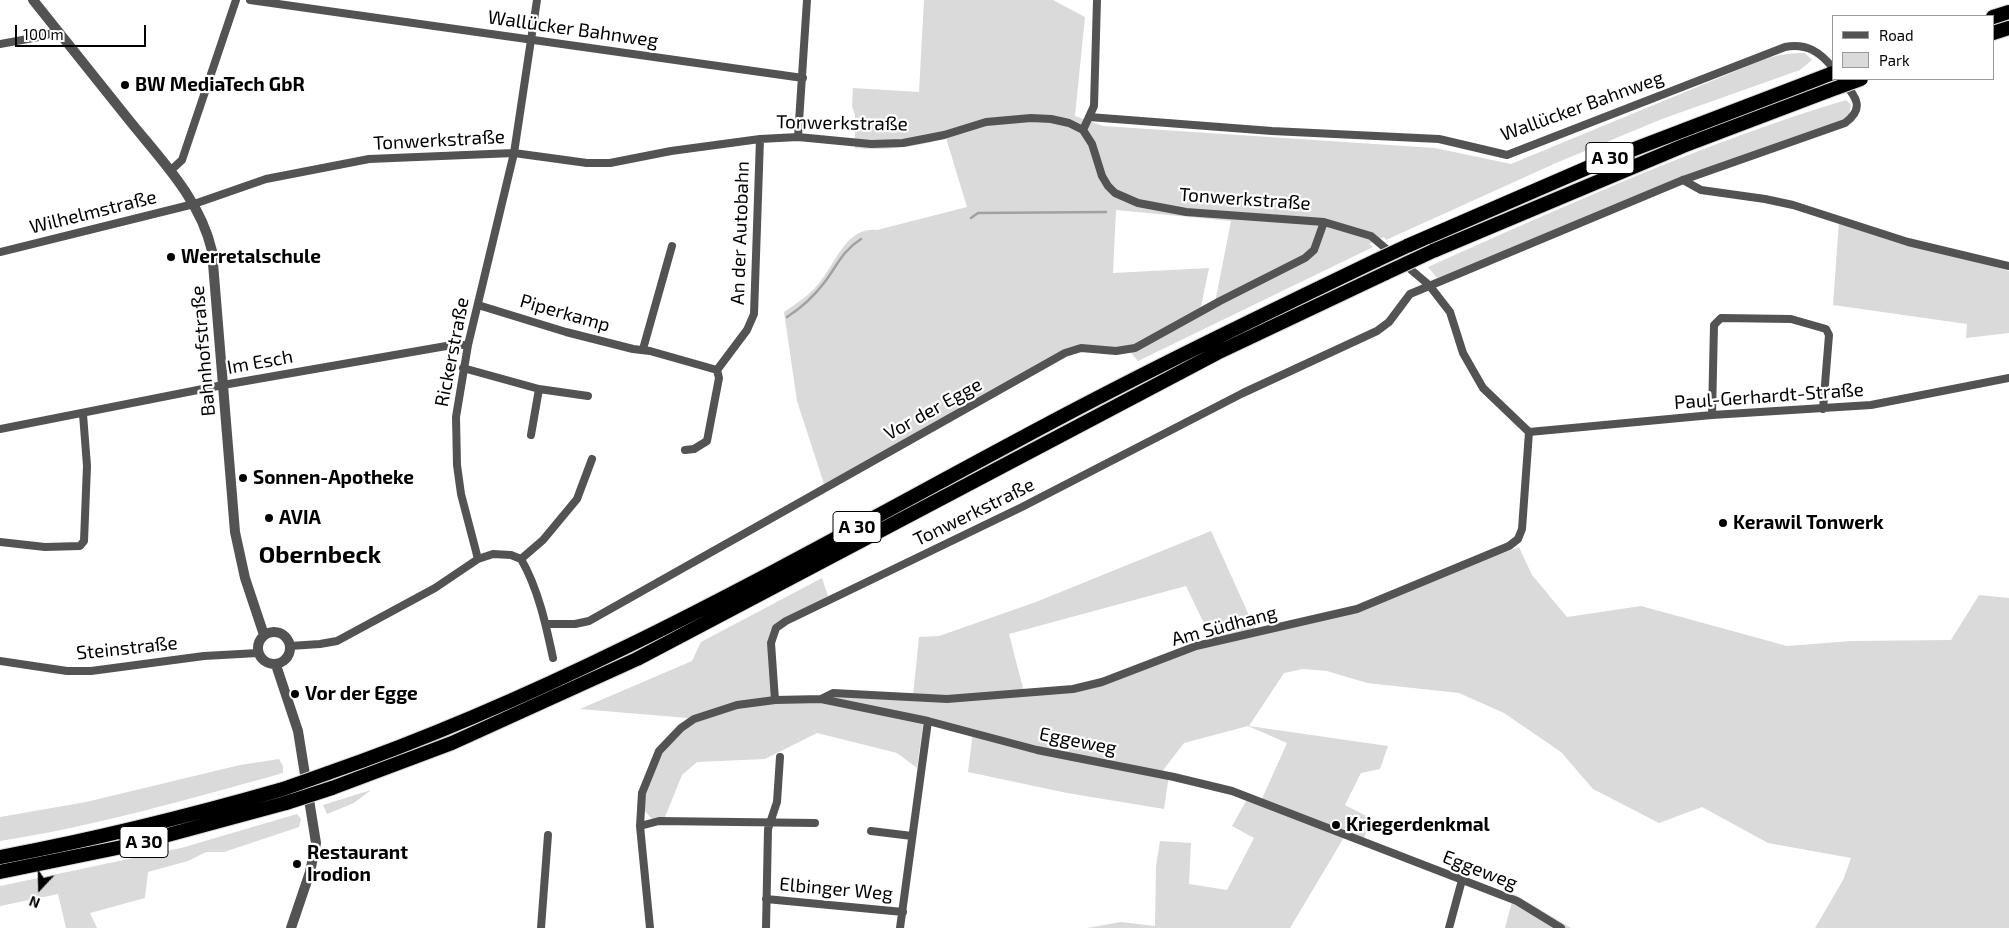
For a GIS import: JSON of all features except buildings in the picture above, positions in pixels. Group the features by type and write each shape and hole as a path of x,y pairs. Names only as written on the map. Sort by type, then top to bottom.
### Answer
{"highway":[{"path":"1994,17 2009,12"},
{"path":"1994,33 2009,28"},
{"name":"A 30","path":"0,872 127,846 285,796 328,774 455,726 581,670 744,587 1063,416 1202,345 1377,260 1603,161 1832,73"},
{"name":"A 30","path":"0,857 73,843 285,796 332,788 452,743 637,659 1200,362 1386,273 1683,146 1858,80"}],"street":[{"name":"Bahnhofstraße","path":"33,0 170,171 194,204 202,220 212,251 235,532 245,578 264,634"},
{"path":"170,171 182,160 236,0"},
{"name":"Wallücker Bahnweg","path":"250,0 803,78"},
{"name":"Rickerstraße","path":"478,559 461,494 457,465 456,417 468,345 514,153 537,0"},
{"path":"798,137 807,0"},
{"path":"1082,130 1094,106 1097,0"},
{"path":"0,44 44,36 57,31"},
{"name":"Wallücker Bahnweg","path":"1089,118 1439,140 1506,155 1785,47 1795,45 1814,50 1823,56 1832,67"},
{"path":"1430,285 1683,180 1845,123 1853,117 1858,105 1855,96 1842,80"},
{"name":"Tonwerkstraße","path":"194,204 266,179 370,159 514,153 588,163 610,163 671,151 760,139 798,137 871,144 903,142 944,135 986,122 1031,118 1069,123 1082,130 1092,144 1102,176 1108,186 1115,193 1138,203 1186,212 1324,222 1371,236 1430,285 1450,312 1463,353 1483,388 1529,432"},
{"name":"An der Autobahn","path":"717,370 747,330 754,314 760,139"},
{"path":"1683,180 1702,190 1765,198 1793,205 1908,242 2009,266"},
{"name":"Wilhelmstraße","path":"0,252 194,204"},
{"name":"Vor der Egge","path":"546,624 575,624 589,621 1065,353 1081,348 1116,351 1135,348 1220,301 1305,258 1314,250 1324,222"},
{"path":"643,349 672,246"},
{"name":"Tonwerkstraße","path":"775,700 771,643 776,628 786,621 1022,507 1244,394 1377,331 1393,317 1410,294 1430,285"},
{"name":"Piperkamp","path":"478,305 566,332 633,349 643,349 717,370"},
{"path":"1712,415 1714,325 1721,318 1791,319 1826,329 1829,335 1823,409"},
{"name":"Im Esch","path":"0,429 84,414 223,385 452,345 468,345"},
{"path":"463,368 539,389 588,396"},
{"path":"685,450 694,449 707,441 718,378 717,370"},
{"name":"Paul-Gerhardt-Straße","path":"1529,432 1712,415 1871,405 2009,378"},
{"path":"531,435 539,389"},
{"path":"0,542 45,547 80,546 84,541 87,466 84,414"},
{"name":"Am Südhang","path":"821,699 833,693 947,699 1073,689 1102,682 1196,646 1357,609 1509,546 1518,539 1522,529 1529,432"},
{"path":"521,559 542,540 577,499 592,459"},
{"path":"290,646 320,644 351,634 435,588 478,559 493,554 511,554 521,559 526,568 546,624 554,658"},
{"path":"269,632 280,633 288,640 290,646 288,656 276,665 263,661 258,653 258,643 264,634 269,632"},
{"name":"Steinstraße","path":"0,661 67,671 91,671 204,656 258,653"},
{"path":"276,665 298,730 316,843 310,872 291,928"},
{"name":"Eggeweg","path":"650,928 640,826 642,793 659,751 681,728 694,718 736,705 775,700 821,699 928,721 1037,750 1174,776 1232,791 1517,901 1561,928"},
{"path":"900,928 928,721"},
{"path":"766,928 768,829 777,802 780,757"},
{"path":"640,826 659,821 816,823"},
{"path":"871,831 912,836"},
{"path":"541,928 548,835"},
{"path":"1449,928 1462,880"},
{"name":"Elbinger Weg","path":"766,899 903,912"}],"green space":[{"path":"924,0 1053,0 1085,17 1075,116 1103,126 1435,148 1511,164 1766,59 1793,53 1805,53 1812,60 1800,70 1662,119 1556,163 1386,240 1384,237 1369,244 1373,247 1138,361 1127,348 1082,345 824,484 797,401 784,312 814,289 844,246 858,233 967,207 946,138 924,144 901,147 855,148 855,115 852,106 853,88 919,92","holes":["1116,210 1231,221 1214,308 1199,316 1209,268 1113,273"]},
{"path":"1846,100 1851,105 1849,116 1843,121 1703,170 1437,278 1428,267 1634,177 1739,136"},
{"path":"1839,221 2009,271 2009,333 1966,338 1967,324 1833,305"},
{"path":"1211,531 1257,633 1335,617 1519,547 1532,575 1567,617 1641,606 1787,646 1851,641 1951,640 1979,595 2009,598 2009,928 1815,928 1843,880 1851,858 1768,843 1702,807 1659,823 1593,789 1561,752 1504,713 1459,693 1367,683 1327,671 1303,669 1284,673 1249,726 1388,746 1380,769 1361,773 1345,805 1372,819 1363,840 1346,834 1290,928 1087,928 1121,922 1155,926 1156,866 1160,841 1191,843 1189,884 1227,890 1254,838 1232,826 1249,796 1261,801 1287,743 1248,726 1184,743 1161,773 1169,775 1164,809 1067,793 968,772 973,731 924,718 917,768 897,753 817,733 765,759 697,762 682,775 665,817 652,819 644,810 653,768 667,746 700,719 580,709 692,661 701,642 822,578 829,599 783,620 773,627 770,634 768,652 777,700 832,694 947,700 1074,690 1213,642 1186,586 1009,634 1024,692 947,698 913,696 919,637 939,636 1036,602"},
{"path":"279,759 283,766 283,773 107,820 0,841 0,817 86,802 240,765"},
{"path":"371,790 354,803 327,814 323,805"},
{"path":"297,814 301,819 299,827 224,852 206,852 188,861 148,872 145,898 90,913 97,928 66,928 58,894 0,906 0,886 181,848"},
{"path":"1514,894 1571,928 1505,928"}],"waterway":[{"path":"971,218 978,213 1106,212"},
{"path":"787,317 816,293 844,254 861,239"}],"place":[{"name":"BW MediaTech GbR","path":"125,85"},
{"name":"Werretalschule","path":"171,257"},
{"name":"Sonnen-Apotheke","path":"243,478"},
{"name":"AVIA","path":"269,518"},
{"name":"Kerawil Tonwerk","path":"1723,523"},
{"name":"Vor der Egge","path":"295,694"},
{"name":"Kriegerdenkmal","path":"1336,825"},
{"name":"Restaurant Irodion","path":"297,864"}],"district":[{"name":"Obernbeck","path":"320,555"}]}
